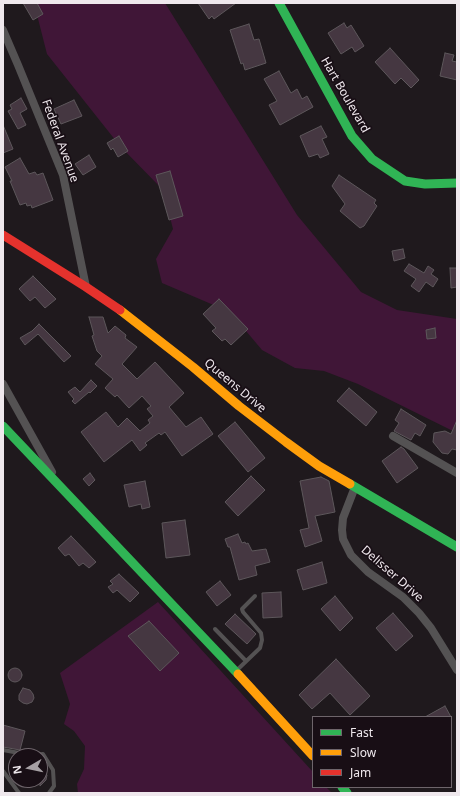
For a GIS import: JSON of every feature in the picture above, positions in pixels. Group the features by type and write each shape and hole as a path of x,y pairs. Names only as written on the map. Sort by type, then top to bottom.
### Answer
{"main road":[{"name":"Hart Boulevard","path":"279,3 352,136 372,159 405,181 425,184 457,183"},
{"name":"Queens Drive","path":"3,235 86,287 131,318 286,442 319,466 457,547"},
{"path":"3,426 235,671 312,755"}],"street":[{"name":"Federal Avenue","path":"3,30 63,175 86,287"},
{"path":"3,384 60,487"},
{"path":"393,436 457,473"},
{"name":"Delisser Drive","path":"355,487 343,518 342,530 343,539 351,555 368,572 403,597 419,613 431,628 457,670"}],"lane":[{"path":"235,671 260,648 262,640 261,633 242,609 255,596"},
{"path":"215,629 246,661"},
{"path":"3,750 30,755 43,754 53,770 54,786 49,793"},
{"path":"3,771 19,793"}],"shaded area":[{"path":"34,3 165,3 297,215 361,292 397,310 457,319 457,433 358,384 324,371 295,368 262,350 230,312 162,283 156,259 173,229 163,190 120,146 47,54"},
{"path":"158,602 312,771 312,788 327,788 332,793 78,793 77,784 84,769 85,746 74,731 64,724 70,704 60,673"}],"building":[{"path":"23,3 37,3 43,14 33,20"},
{"path":"198,3 236,3 214,19 212,16 209,19"},
{"path":"344,23 347,28 351,25 364,46 355,52 352,47 341,54 328,33"},
{"path":"249,24 254,40 259,39 266,63 245,70 243,63 241,64 230,30"},
{"path":"390,48 419,80 411,88 401,78 395,84 375,62"},
{"path":"445,53 454,55 452,61 457,62 457,80 440,76"},
{"path":"279,71 291,93 297,89 302,99 307,96 313,107 280,125 269,105 277,101 264,79"},
{"path":"21,98 27,109 20,113 26,125 18,129 8,111 12,109 10,105"},
{"path":"74,100 82,116 61,124 54,109"},
{"path":"3,125 13,149 3,153"},
{"path":"321,126 327,137 322,139 329,154 320,158 318,154 309,157 300,136"},
{"path":"119,136 128,151 118,157 113,148 111,150 107,143"},
{"path":"89,155 96,167 83,175 75,164"},
{"path":"20,158 29,174 35,172 37,175 43,173 53,200 32,208 31,205 27,206 26,203 20,205 10,181 12,181 5,167"},
{"path":"170,171 183,216 169,220 156,175"},
{"path":"339,175 376,200 374,203 377,206 364,226 360,228 340,211 345,204 332,186"},
{"path":"403,249 405,258 394,261 392,251"},
{"path":"409,264 424,273 428,266 434,270 431,274 438,279 433,287 426,282 419,292 411,286 416,279 404,271"},
{"path":"450,268 457,268 457,287 451,288"},
{"path":"33,276 56,299 45,308 35,297 30,301 19,289"},
{"path":"219,299 248,329 231,345 225,339 222,341 212,331 216,328 203,314"},
{"path":"89,317 103,317 108,333 115,326 126,335 125,338 137,347 122,364 137,379 155,362 184,393 169,407 186,427 201,417 213,434 182,456 165,432 161,435 159,433 145,443 147,445 140,451 132,440 104,462 81,432 106,412 118,427 127,418 140,431 150,423 148,420 153,416 147,409 151,406 142,396 129,408 117,395 115,397 105,388 113,379 95,364 102,356 97,351 92,336 94,335"},
{"path":"39,324 71,356 64,362 38,334 25,345 20,338 32,331"},
{"path":"435,328 436,338 427,339 426,330"},
{"path":"91,380 97,386 75,404 72,401 74,399 68,392 75,387 80,392"},
{"path":"349,388 377,412 366,426 337,401"},
{"path":"401,409 426,425 420,436 415,433 411,440 394,431 399,423 395,420"},
{"path":"457,420 457,450 452,449 448,454 442,453 433,442 434,433 445,431 451,434"},
{"path":"235,422 265,458 248,472 218,436"},
{"path":"401,447 418,468 397,483 382,461"},
{"path":"90,473 95,480 89,486 83,479"},
{"path":"251,476 265,490 238,516 225,502"},
{"path":"321,477 329,481 335,512 315,516 322,541 305,547 300,530 309,528 300,481"},
{"path":"145,481 150,507 142,509 141,504 129,507 124,485"},
{"path":"185,520 190,555 166,558 162,523"},
{"path":"238,534 242,543 248,543 252,551 266,549 270,562 255,566 257,575 239,580 230,547 228,547 225,539"},
{"path":"71,536 96,562 89,568 83,563 79,566 69,554 65,556 58,548"},
{"path":"322,562 327,583 303,590 297,570"},
{"path":"119,574 139,593 130,602 117,590 113,593 108,587 113,584 110,581"},
{"path":"220,581 231,595 217,606 206,592"},
{"path":"281,592 282,617 263,618 262,593"},
{"path":"335,596 353,618 340,631 321,609"},
{"path":"393,613 413,636 396,651 376,628"},
{"path":"235,614 256,634 247,644 225,624"},
{"path":"149,621 179,653 160,671 128,636"},
{"path":"336,659 370,696 350,715 330,693 312,709 299,695"},
{"path":"12,668 18,668 22,672 22,678 18,682 12,682 8,678 8,672"},
{"path":"23,688 30,690 33,694 34,698 32,702 27,704 19,700 19,695"},
{"path":"445,706 450,716 427,716"},
{"path":"3,725 25,731 21,748 3,747"}],"traffic: fast":[{"path":"279,3 352,136 372,159 405,181 425,184 457,183"},
{"path":"3,426 238,674"},
{"path":"350,484 457,547"},
{"path":"343,788 347,793"}],"traffic: slow":[{"path":"120,310 286,442 319,466 350,484"},
{"path":"238,674 312,755"}],"traffic: jam":[{"path":"3,235 120,310"}]}
